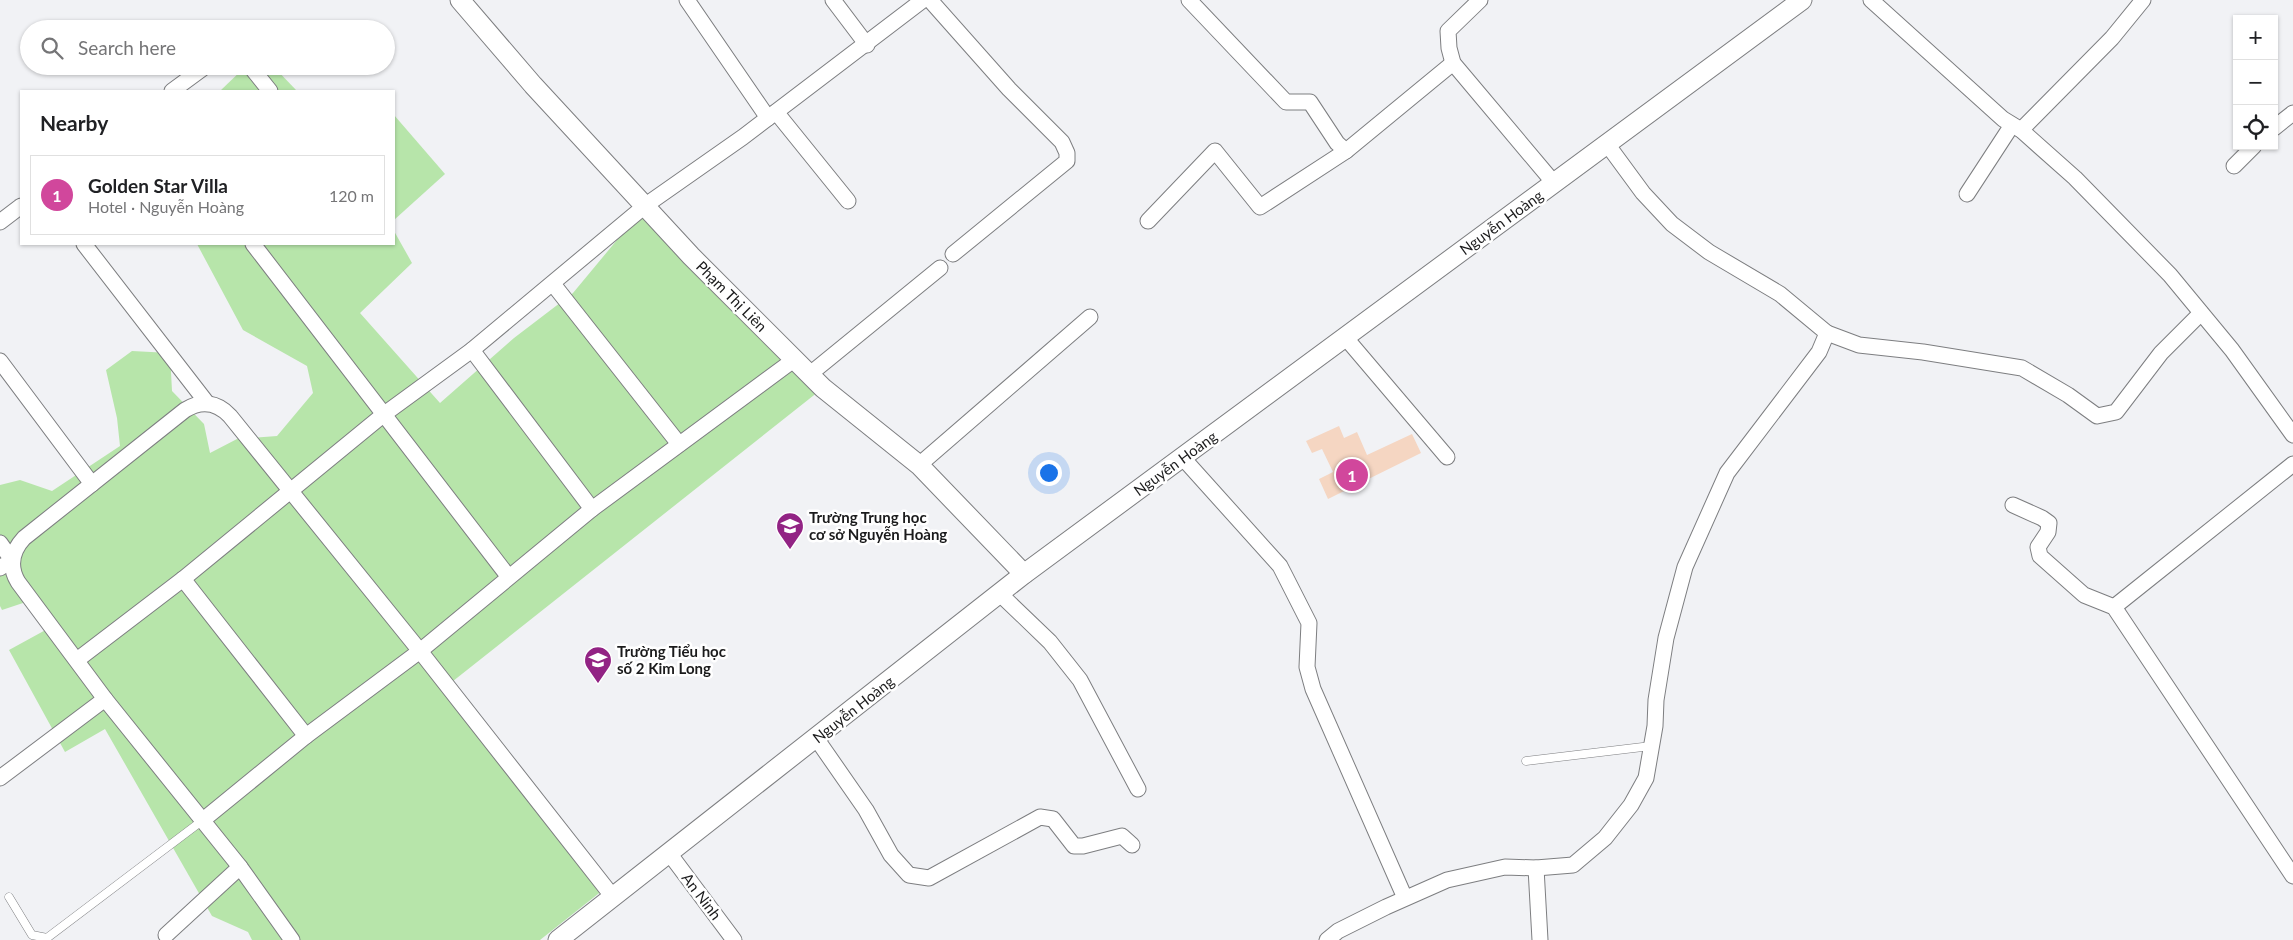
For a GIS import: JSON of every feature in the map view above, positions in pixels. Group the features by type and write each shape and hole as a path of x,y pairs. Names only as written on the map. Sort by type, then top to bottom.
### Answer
{"street":[{"name":"Phạm Thị Liên","path":"460,0 533,85 646,205 691,256 823,388 919,465 1024,574"},
{"path":"687,0 772,115 848,201"},
{"path":"833,0 866,45"},
{"path":"77,660 183,579 383,415 472,350 646,205 701,168 924,0"},
{"path":"930,0 1009,89 1062,142 1067,153 1067,161 953,254"},
{"path":"1189,0 1286,102 1310,102 1337,143 1346,151"},
{"path":"1480,0 1448,31 1449,48 1453,62 1554,183"},
{"name":"Nguyễn Hoàng","path":"558,940 1024,574 1802,0"},
{"path":"1871,0 2003,119 2075,178 2170,275 2232,350 2293,435"},
{"path":"1967,194 2016,128 2112,38 2143,0"},
{"path":"1148,220 1215,151 1260,208 1346,151 1453,62"},
{"path":"173,90 194,75"},
{"path":"257,75 269,90"},
{"path":"2278,125 2293,113"},
{"path":"1608,144 1643,194 1672,224 1709,252 1780,294 1827,333 1859,345 1923,352 2022,368 2068,395 2097,416 2116,412 2134,391 2161,353 2188,323 2201,313"},
{"path":"2234,166 2250,150"},
{"path":"0,222 20,207"},
{"path":"85,245 207,403"},
{"path":"253,245 508,576"},
{"path":"810,374 940,268"},
{"path":"553,284 679,444"},
{"path":"919,465 1090,317"},
{"path":"1327,940 1338,931 1405,898 1448,880 1505,867 1536,868 1573,865 1605,838 1631,805 1646,778 1666,638 1685,567 1727,473 1819,352 1827,333"},
{"path":"1345,337 1447,457"},
{"path":"472,350 592,509"},
{"path":"203,820 306,736 420,651 508,576 592,509 795,359"},
{"path":"0,361 92,484"},
{"path":"6,564 18,544 24,538 185,410 207,403 224,410 420,651 613,897"},
{"path":"1182,458 1280,566 1309,623 1307,667 1313,689 1405,898"},
{"path":"2114,607 2293,464"},
{"path":"2012,505 2049,523 2048,532 2037,549 2040,556 2084,595 2114,607 2288,857 2293,876"},
{"path":"0,543 6,564 12,568 18,582 105,699 240,867 292,940"},
{"path":"183,579 306,736"},
{"path":"999,593 1050,642 1080,680 1138,789"},
{"path":"0,778 105,699"},
{"path":"816,738 866,810 891,855 909,875 929,878 1040,817 1053,819 1074,846 1083,846 1122,836 1132,845"},
{"name":"An Ninh","path":"669,853 734,940"},
{"path":"166,935 240,867"},
{"path":"1536,868 1540,940"}],"lane":[{"path":"1526,761 1651,746"},
{"path":"9,897 32,935 48,938 203,820"}],"green space":[{"path":"237,75 282,75 296,90 221,90"},
{"path":"395,116 445,174 395,219"},
{"path":"646,205 823,388 443,689 603,890 540,940 252,940 248,932 212,916 105,729 65,752 9,650 51,627 38,598 2,610 0,606 0,485 20,480 52,491 120,446 117,418 106,370 132,351 170,353 172,391 204,424 210,453 237,439 277,436 313,393 307,366 243,330 198,245 395,245 395,233 412,263 360,313 440,403 514,338 573,293"}],"building":[{"path":"1339,426 1344,438 1357,432 1367,455 1412,434 1421,453 1328,499 1319,479 1333,472 1322,449 1312,453 1306,441"}],"place":[{"name":"Golden Star Villa","path":"1352,475"},
{"name":"Trường Trung học cơ sở Nguyễn Hoàng","path":"790,550"},
{"name":"Trường Tiểu học số 2 Kim Long","path":"598,684"}]}
